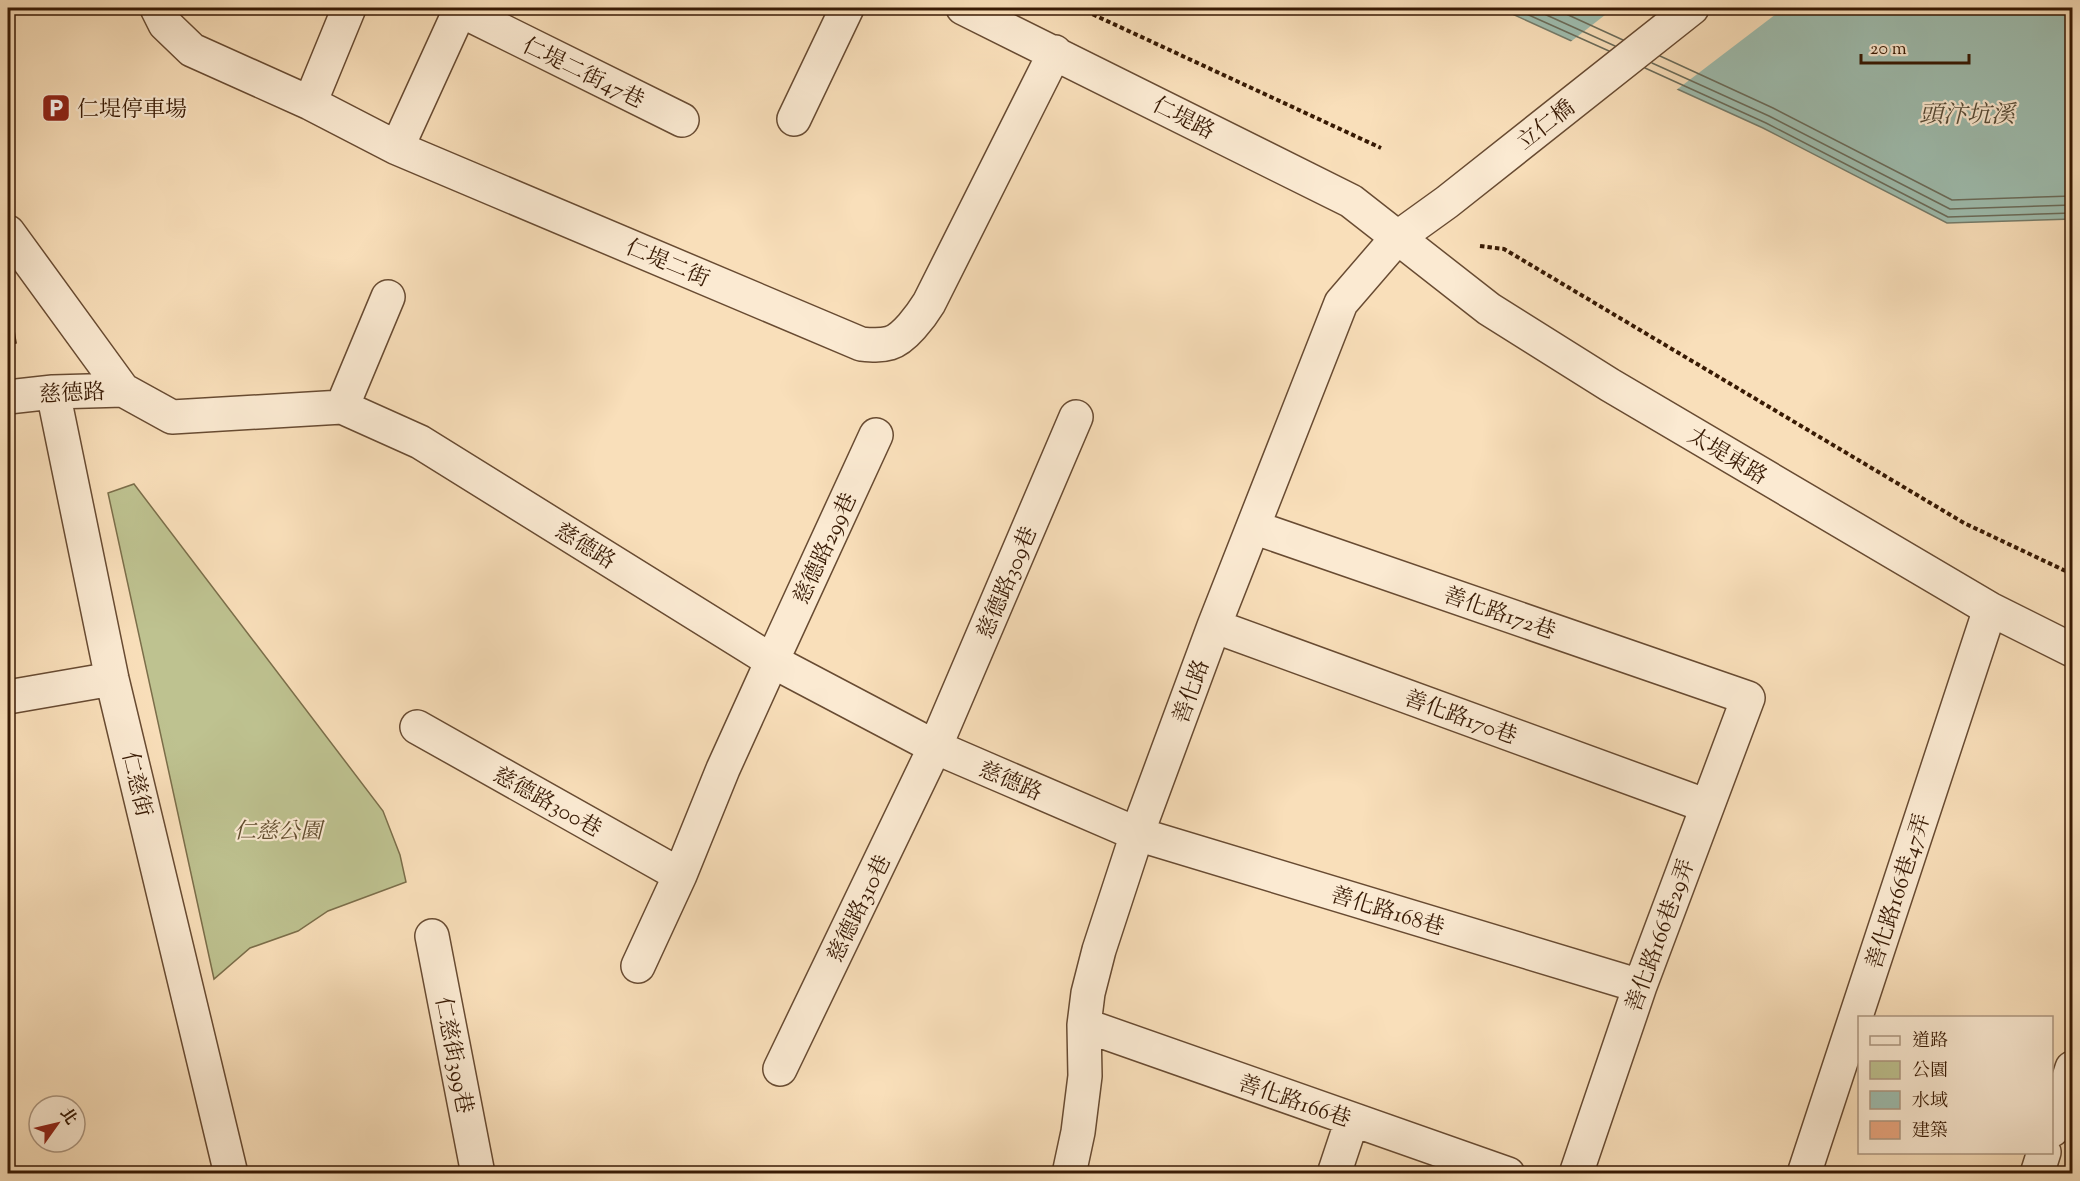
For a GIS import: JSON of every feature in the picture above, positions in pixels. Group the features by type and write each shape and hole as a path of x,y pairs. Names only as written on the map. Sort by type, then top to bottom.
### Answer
{"street":[{"name":"仁堤二街","path":"157,8 165,24 192,50 310,103 397,148 861,344 878,345 892,343 919,318 929,303 1055,52"},
{"path":"310,103 349,8"},
{"path":"794,120 847,8"},
{"name":"仁堤路","path":"963,8 1351,201 1397,238"},
{"name":"立仁橋","path":"1397,238 1447,202 1692,8"},
{"name":"仁堤二街47巷","path":"397,148 460,10 682,120"},
{"path":"8,231 123,390"},
{"name":"善化路","path":"1069,1173 1078,1132 1085,1076 1084,1025 1088,993 1099,950 1137,834 1214,626 1341,303 1397,238"},
{"name":"太堤東路","path":"1397,238 1489,309 1620,391 1990,609 2073,650"},
{"path":"342,407 388,297"},
{"name":"慈德路","path":"8,397 52,392 123,390 172,417 342,407 420,442 772,661 935,747 1137,834"},
{"name":"仁慈街","path":"52,392 112,679 231,1173"},
{"name":"慈德路309巷","path":"935,747 1076,417"},
{"name":"慈德路299巷","path":"772,661 876,435"},
{"name":"善化路172巷","path":"1253,526 1748,698"},
{"name":"善化路166巷47弄","path":"1804,1173 1990,609"},
{"name":"善化路170巷","path":"1214,626 1707,806"},
{"path":"638,966 680,876 723,769 772,661"},
{"path":"8,697 112,679"},
{"name":"善化路166巷29弄","path":"1576,1173 1640,986 1748,698"},
{"name":"慈德路300巷","path":"417,727 680,876"},
{"name":"慈德路310巷","path":"780,1069 935,747"},
{"name":"善化路168巷","path":"1137,834 1640,986"},
{"name":"仁慈街399巷","path":"432,936 478,1173"},
{"name":"善化路166巷","path":"1084,1025 1508,1173"},
{"path":"2053,1127 2073,1068"},
{"path":"1334,1173 1352,1120"},
{"path":"2037,1173 2043,1154"}],"path":[{"path":"1079,8 1382,148"},
{"path":"1480,246 1504,249 1964,523 2073,574"}],"green space":[{"name":"仁慈公園","path":"134,484 383,811 400,855 406,882 328,911 298,931 250,948 214,979 108,493"}],"water":[{"name":"頭汴坑溪","path":"1499,8 2072,8 2072,219 1947,223 1763,128"}],"pier":[{"path":"1614,8 1784,8 1675,91 1569,43"}],"building":[{"path":"8,291 16,343 8,345"}],"place":[{"name":"仁堤停車場","path":"56,108"}]}
